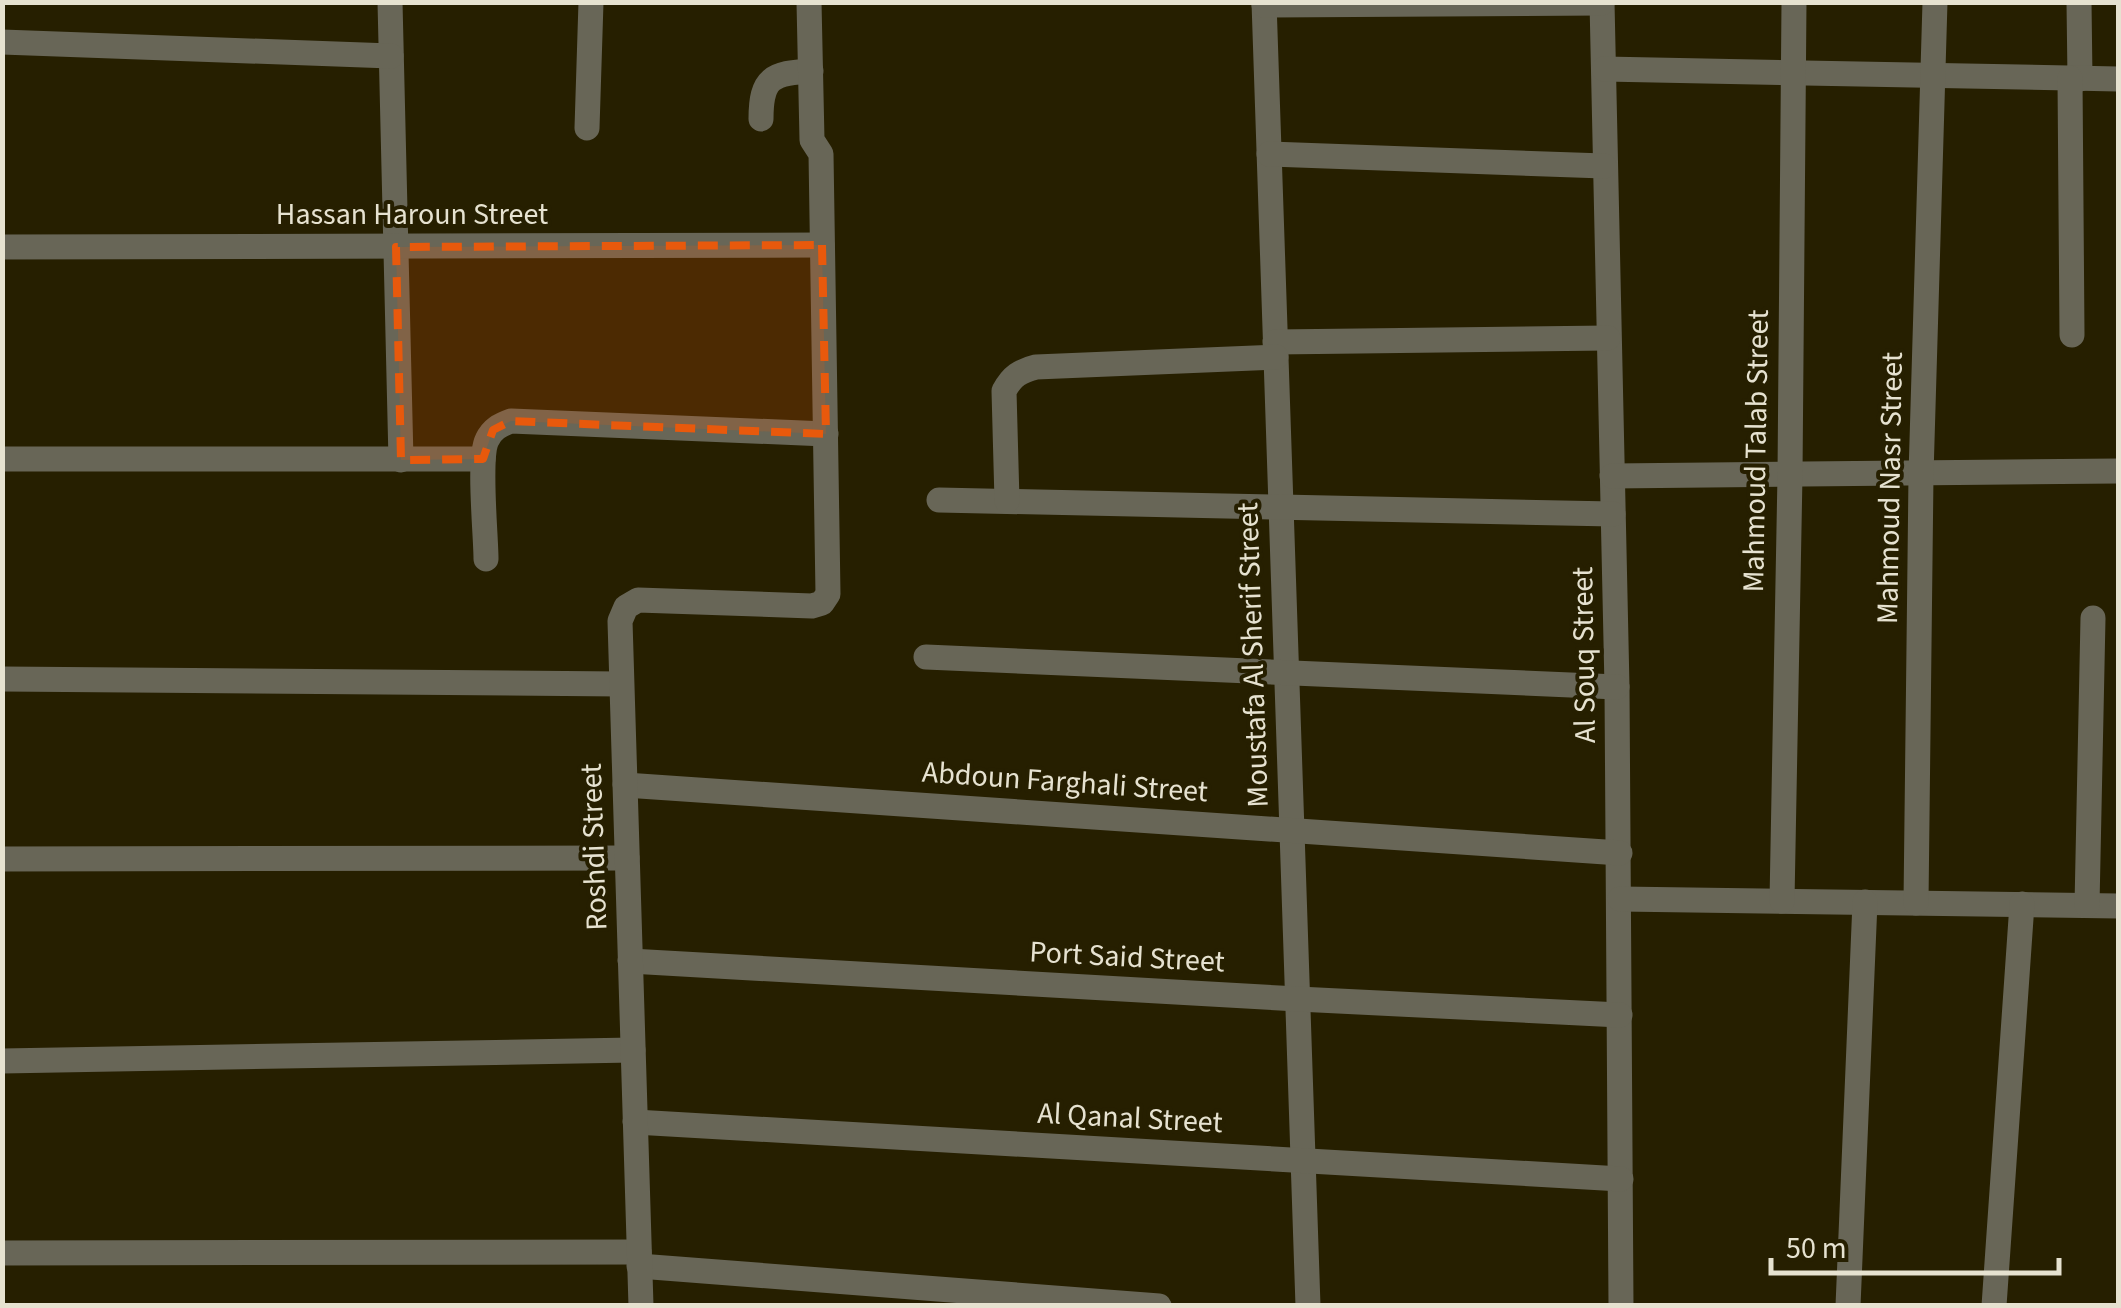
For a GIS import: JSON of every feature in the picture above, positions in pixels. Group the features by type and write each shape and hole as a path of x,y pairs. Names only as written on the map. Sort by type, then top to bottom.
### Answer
{"street":[{"path":"390,2 401,460"},
{"path":"587,128 591,2"},
{"path":"486,559 484,448 492,430 511,421 826,434 820,154 812,140 809,2"},
{"name":"Mahmoud Talab Street","path":"1782,901 1794,2"},
{"name":"Mahmoud Nasr Street","path":"1916,903 1921,475 1935,2"},
{"path":"2072,335 2075,79 2080,2"},
{"path":"1264,4 1602,3"},
{"name":"Al Souq Street","path":"1602,3 1618,687 1622,1306"},
{"name":"Moustafa Al Sherif Street","path":"1264,4 1308,1306"},
{"path":"2,42 391,56"},
{"path":"1604,69 2118,80"},
{"path":"761,119 764,86 774,76 811,72"},
{"path":"1269,154 1604,166"},
{"name":"Hassan Haroun Street","path":"2,247 822,245"},
{"path":"1006,501 1004,391 1022,370 1036,366 1275,350 1608,338"},
{"name":"Roshdi Street","path":"640,1306 620,620 626,607 638,600 812,606 822,602 829,583 826,434"},
{"path":"2,459 484,458"},
{"path":"1612,476 2118,471"},
{"path":"938,500 1613,514"},
{"path":"2087,905 2093,618"},
{"path":"926,657 1618,687"},
{"path":"2,679 622,684"},
{"name":"Abdoun Farghali Street","path":"625,785 1620,853"},
{"path":"2,859 627,858"},
{"path":"1620,899 2118,906"},
{"path":"1848,1306 1866,902"},
{"path":"1994,1306 2022,904"},
{"name":"Port Said Street","path":"630,961 1620,1015"},
{"path":"2,1061 633,1050"},
{"name":"Al Qanal Street","path":"635,1122 1621,1178"},
{"path":"2,1254 639,1259 1159,1306"}],"highlighted area":[{"path":"822,245 826,434 511,421 493,430 483,459 401,460 396,247"}]}
